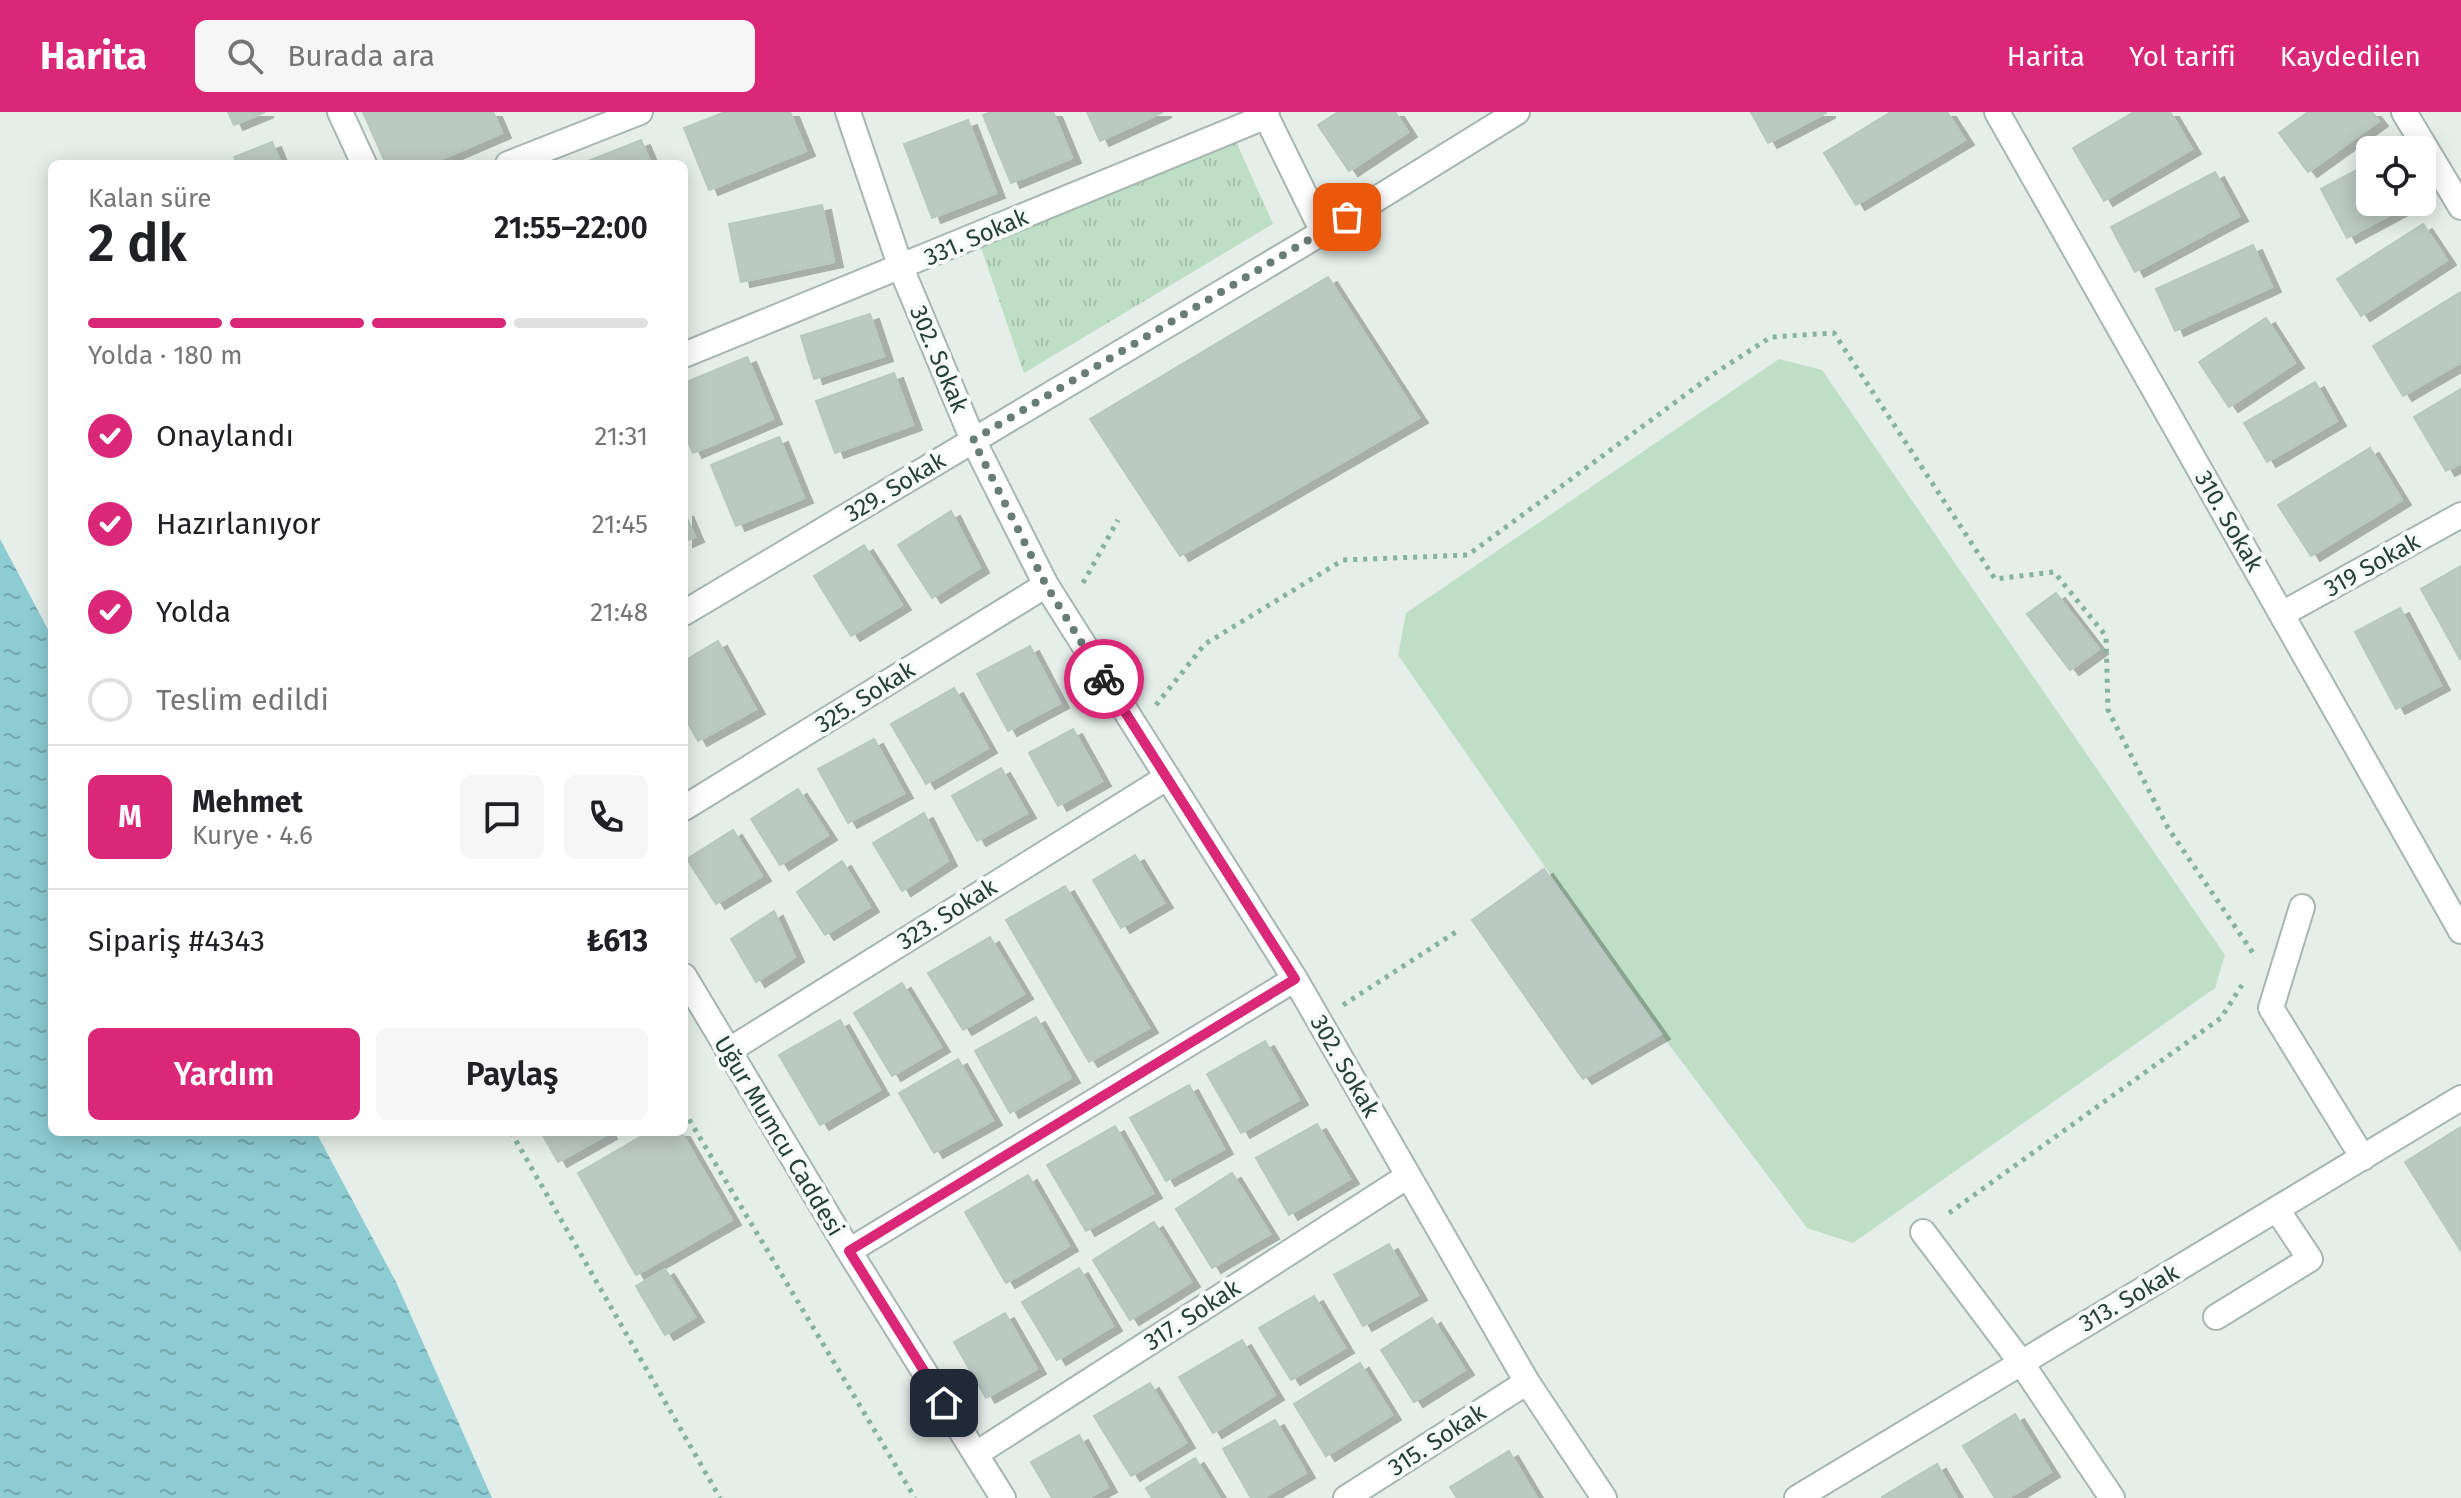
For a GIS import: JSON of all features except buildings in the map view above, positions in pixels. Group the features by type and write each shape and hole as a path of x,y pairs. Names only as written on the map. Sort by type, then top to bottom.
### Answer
{"street":[{"path":"340,112 362,160"},
{"path":"518,160 640,112"},
{"name":"302. Sokak","path":"848,112 901,268 973,440 1046,585 1295,979 1527,1382 1604,1498"},
{"name":"329. Sokak","path":"688,611 1323,232 1517,112"},
{"name":"310. Sokak","path":"1997,112 2461,931"},
{"path":"2404,112 2461,207"},
{"path":"1266,114 1323,232"},
{"name":"331. Sokak","path":"688,353 901,268 1266,114"},
{"name":"319 Sokak","path":"2282,614 2461,515"},
{"name":"325. Sokak","path":"688,806 1046,585"},
{"name":"323. Sokak","path":"728,1051 1166,778"},
{"path":"2302,907 2271,1008 2363,1158"},
{"path":"849,1251 1295,979"},
{"name":"Uğur Mumcu Caddesi","path":"688,983 849,1251 1003,1498"},
{"name":"313. Sokak","path":"1797,1498 2461,1098"},
{"name":"317. Sokak","path":"976,1454 1408,1176"},
{"path":"2216,1317 2310,1259 2278,1211"},
{"path":"1923,1232 2020,1361 2112,1498"},
{"name":"315. Sokak","path":"1346,1498 1527,1382"}],"path":[{"path":"1154,708 1205,644 1343,560 1468,555 1715,373 1771,337 1834,333 1995,579 2054,572 2106,636 2108,710 2168,828 2258,959"},
{"path":"1064,615 1118,520"},
{"path":"1321,1023 1333,1012 1456,932"},
{"path":"1923,1232 2221,1018 2243,983"},
{"path":"688,1118 915,1498"},
{"path":"513,1136 720,1498"}],"green space":[{"path":"1234,137 1273,224 1024,373 979,242"},
{"path":"1779,359 1822,370 2225,955 2215,988 1853,1243 1807,1228 1661,1034 1398,655 1406,613"}],"water":[{"path":"0,539 48,629 48,1136 318,1136 396,1282 492,1498 0,1498"}],"way so far":[{"path":"1104,679 1046,585 973,440 1347,217"}],"route":[{"path":"944,1403 849,1251 1295,979 1104,679"}]}
